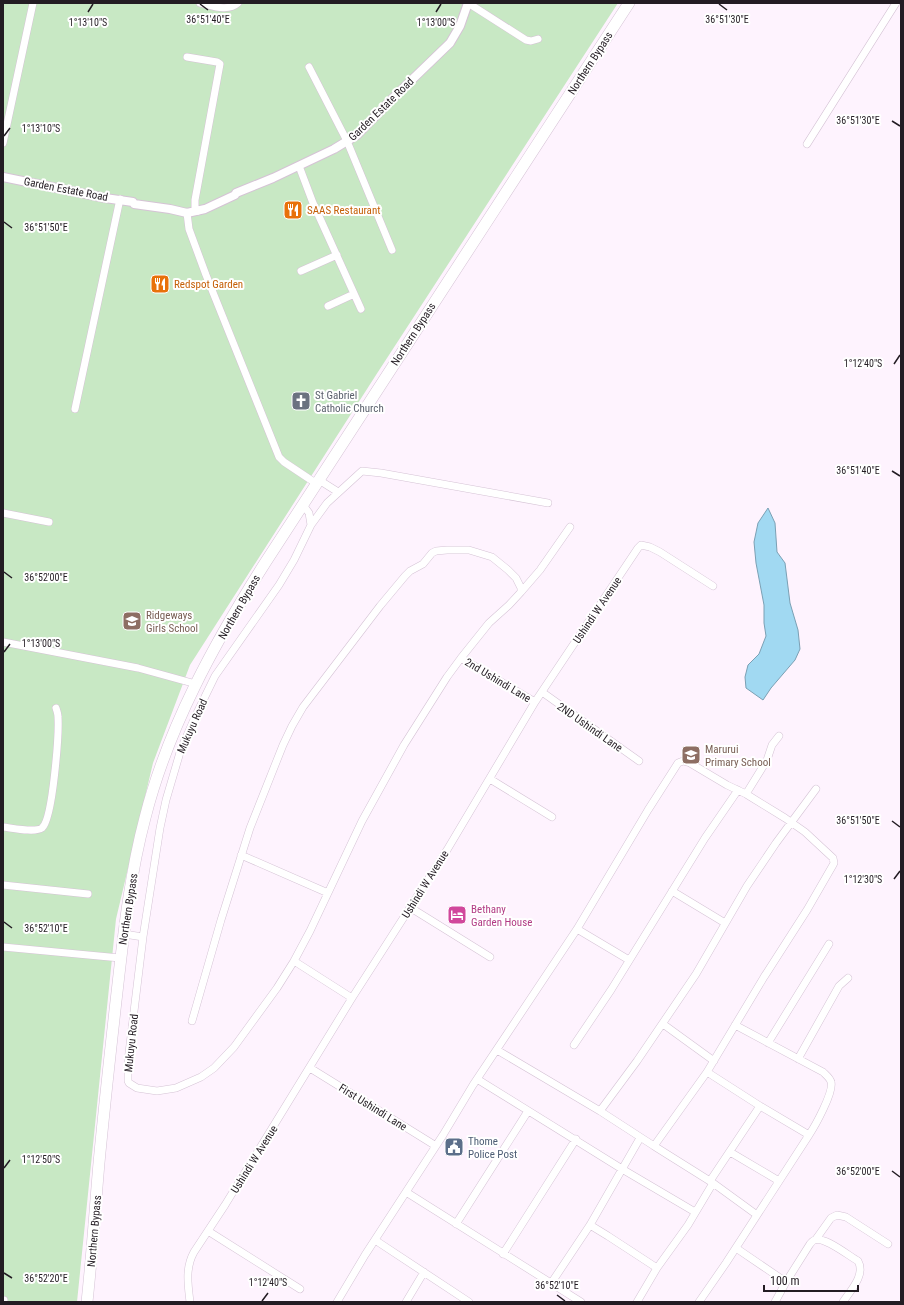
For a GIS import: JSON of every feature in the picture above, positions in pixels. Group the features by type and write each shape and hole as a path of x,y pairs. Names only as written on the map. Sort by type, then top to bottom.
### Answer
{"main road":[{"name":"Northern Bypass","path":"87,1302 120,958 135,860 144,818 173,734 203,670 256,577 629,3"}],"street":[{"path":"3,143 34,3"},
{"path":"200,3 229,8 234,7 238,3"},
{"path":"468,3 526,40 531,41 538,39"},
{"name":"Garden Estate Road","path":"3,177 104,198 133,202 134,204 187,213 215,205 235,195 236,193 334,149 360,132 450,43 460,26 468,3"},
{"path":"807,144 896,3"},
{"path":"187,57 217,62 220,64 195,200 194,207 198,211"},
{"path":"309,67 347,141 392,250"},
{"path":"299,166 313,203 361,309"},
{"path":"75,408 120,200"},
{"path":"187,213 189,228 206,275 279,457 284,462 338,492"},
{"path":"301,271 337,255"},
{"path":"328,306 354,294"},
{"name":"Mukuyu Road","path":"548,503 367,471 360,473 338,492 327,503 311,525 286,574 216,676 185,740 166,800 160,828 143,937 127,1074 129,1083 137,1088 157,1091 176,1088 195,1080 214,1068 234,1046 265,1005 294,961 351,843 385,778 447,677 489,623 540,570 570,526"},
{"path":"303,505 309,513 311,525"},
{"path":"3,513 49,522"},
{"name":"Ushindi W Avenue","path":"190,1302 188,1282 189,1263 194,1252 310,1068 352,998 410,908 490,778 534,702 640,545 650,547 660,552 713,586"},
{"path":"192,1021 254,816 292,726 303,707 380,606 410,571 421,565 432,553 436,551 453,549 487,554 501,563 516,578 521,588 520,592"},
{"path":"3,642 138,668 196,684"},
{"name":"2nd Ushindi Lane","path":"461,658 534,702"},
{"path":"203,670 216,676"},
{"name":"2ND Ushindi Lane","path":"542,692 639,761"},
{"path":"3,827 33,830 42,828 46,822 50,808 58,740 58,715 56,708"},
{"path":"746,794 767,760 772,745 778,736"},
{"path":"338,1302 375,1240 436,1146 477,1079 577,929 648,810 680,761 683,761 690,763 717,780 746,794 792,823 822,847 834,860 833,865 811,902 714,1061 654,1146"},
{"path":"490,778 552,817"},
{"path":"600,1111 663,1024 702,964 776,843 816,789"},
{"path":"574,1045 611,990 718,818 738,790"},
{"path":"151,797 166,800"},
{"path":"241,855 328,893"},
{"path":"3,885 88,894"},
{"path":"672,891 726,923"},
{"path":"410,908 490,957"},
{"path":"577,929 629,960"},
{"path":"124,934 143,937"},
{"path":"768,1043 829,944"},
{"path":"3,947 120,958"},
{"path":"294,961 352,998"},
{"path":"798,1059 839,986 848,978"},
{"path":"663,1024 714,1061"},
{"path":"699,1302 809,1135 831,1091 831,1082 823,1072 735,1026"},
{"path":"497,1050 600,1111 711,1182 757,1215"},
{"name":"First Ushindi Lane","path":"310,1068 436,1146"},
{"path":"707,1072 809,1135"},
{"path":"477,1079 622,1169 695,1212"},
{"path":"637,1302 657,1268 681,1235 711,1182 760,1106"},
{"path":"456,1224 528,1111"},
{"path":"552,1282 590,1225 640,1138"},
{"path":"503,1254 576,1140"},
{"path":"730,1152 779,1181"},
{"path":"406,1192 503,1254 552,1282 581,1302"},
{"path":"775,1302 810,1244 816,1240 831,1218 837,1215 846,1217 888,1244"},
{"path":"590,1225 657,1268"},
{"path":"208,1231 300,1289"},
{"path":"375,1240 469,1302"},
{"path":"816,1240 827,1242 858,1261 860,1265 861,1269 858,1278 843,1302"},
{"path":"736,1248 786,1282"},
{"path":"406,1302 424,1272"}],"green space":[{"path":"3,3 618,3 376,375 190,665 153,763 116,919 77,1302 3,1302"}],"water":[{"path":"768,508 775,523 777,552 785,563 790,603 798,630 800,649 795,660 771,688 763,700 746,688 745,677 748,665 759,654 766,636 764,605 756,563 754,542 758,523"}],"place":[{"name":"SAAS Restaurant","path":"293,210"},
{"name":"Redspot Garden","path":"160,284"},
{"name":"St Gabriel Catholic Church","path":"301,401"},
{"name":"Ridgeways Girls School","path":"132,621"},
{"name":"Marurui Primary School","path":"691,755"},
{"name":"Bethany Garden House","path":"457,915"},
{"name":"Thome Police Post","path":"454,1147"}]}
